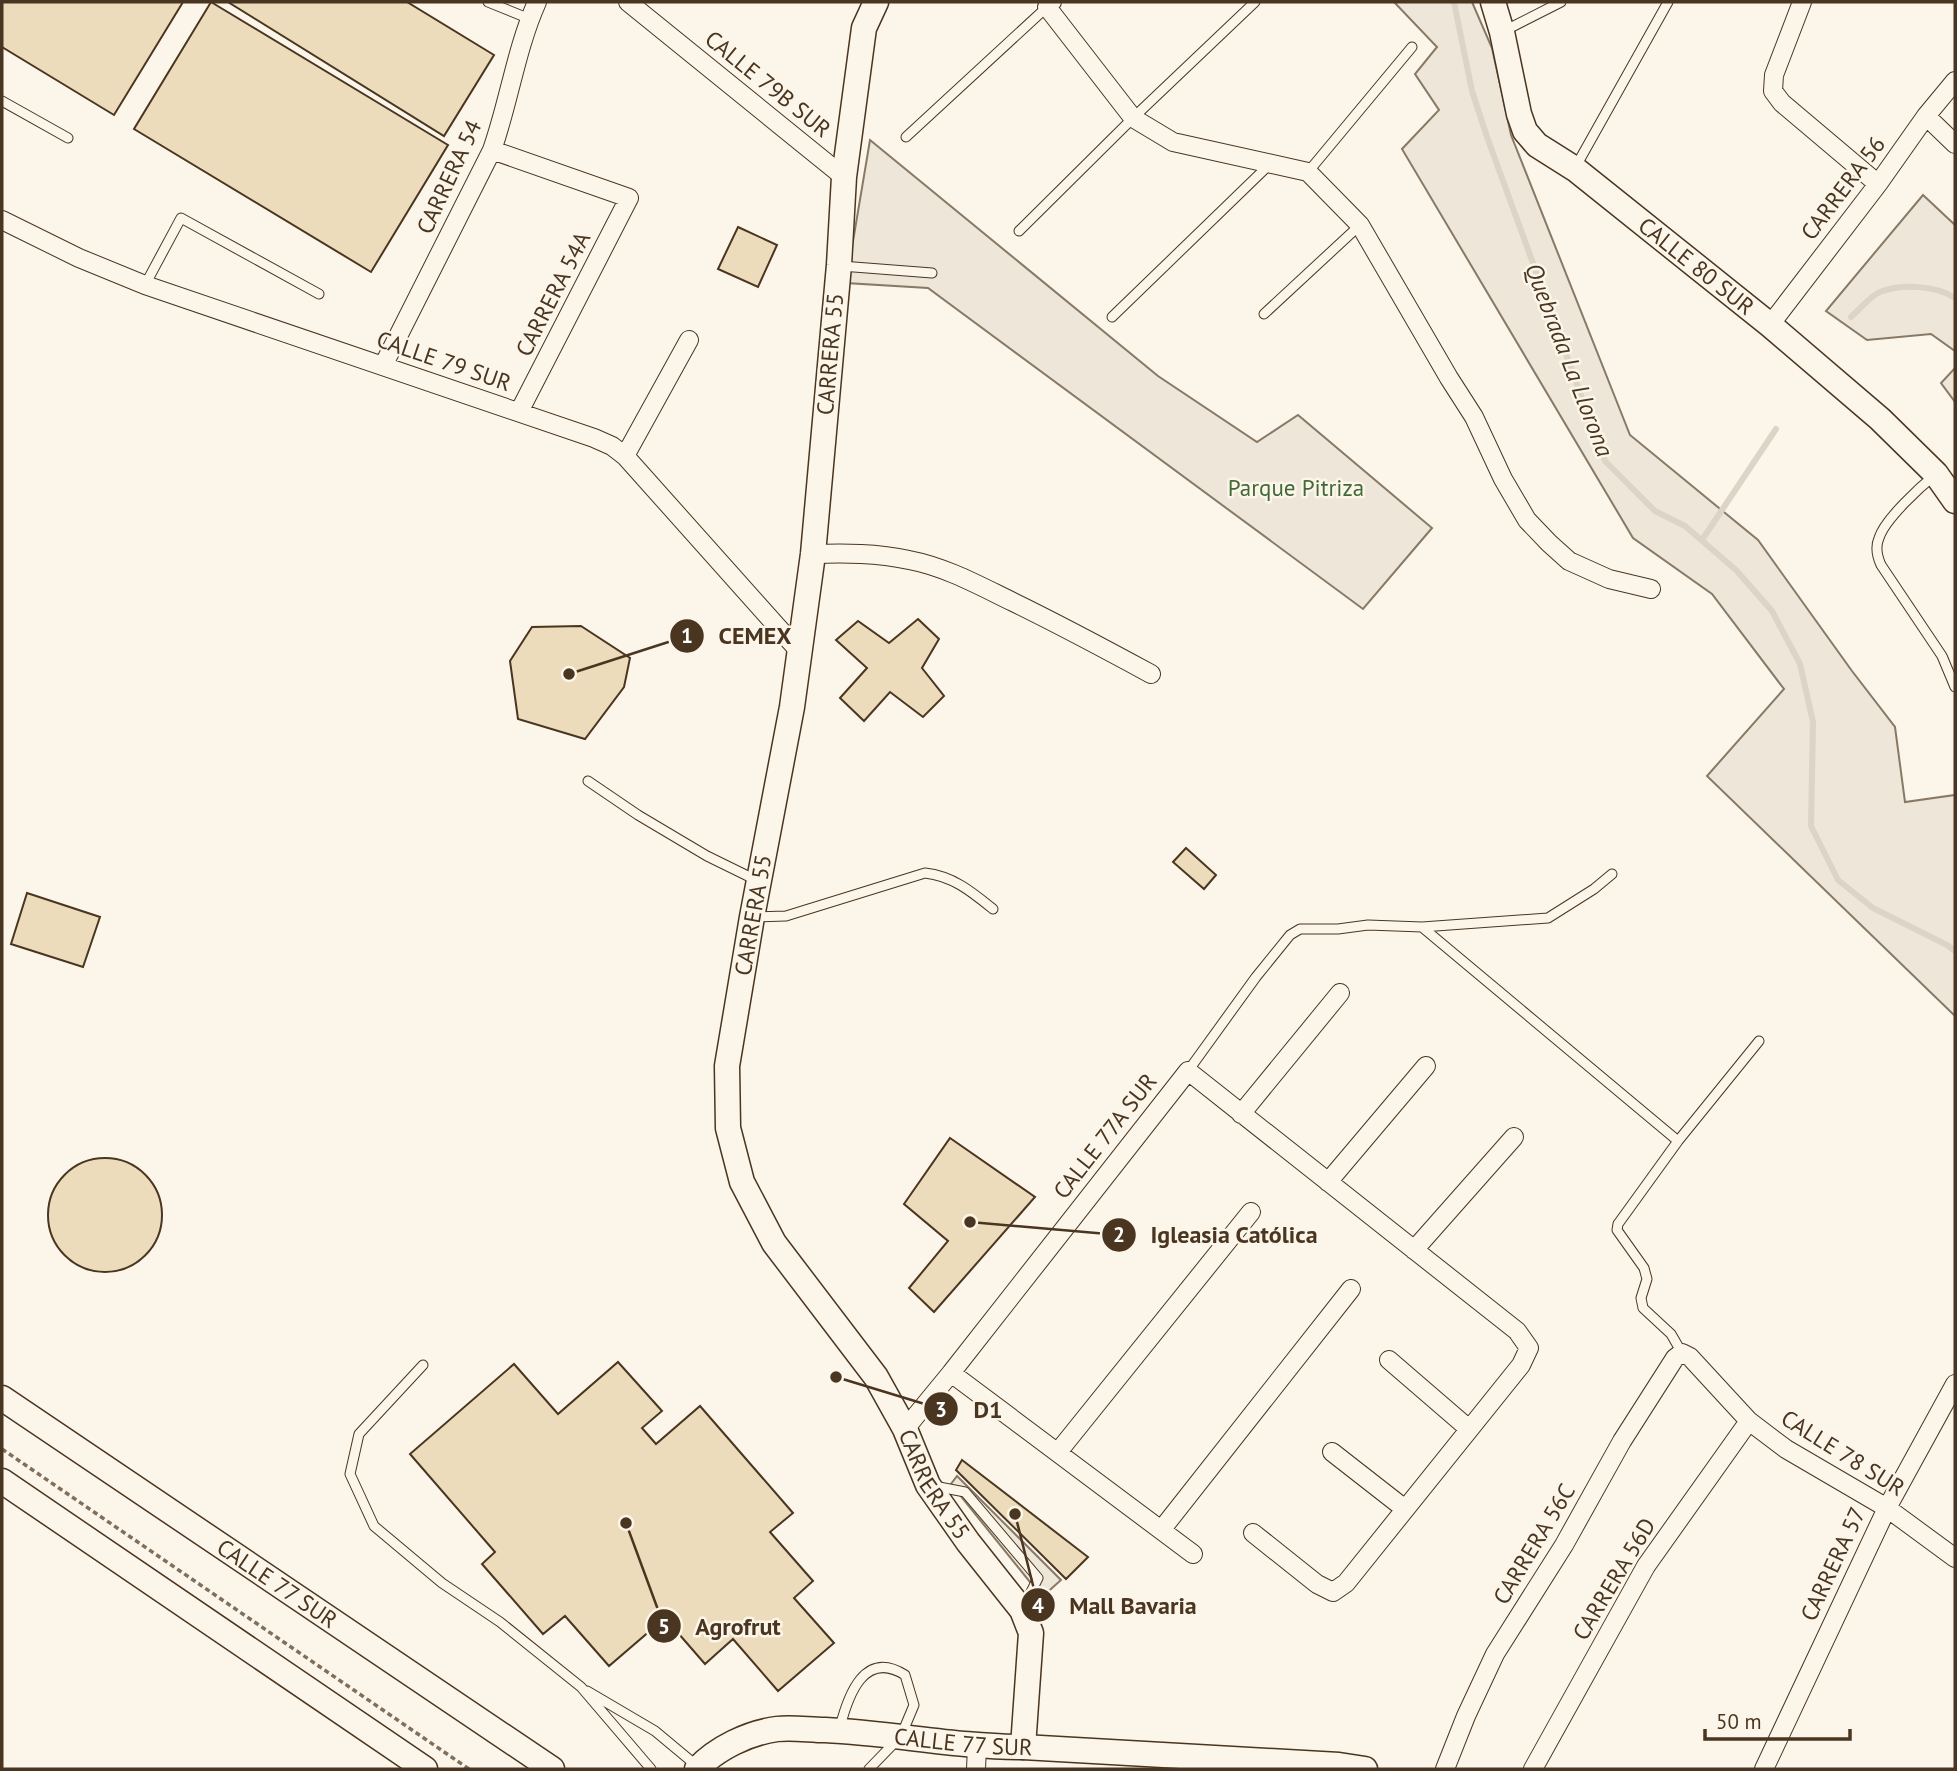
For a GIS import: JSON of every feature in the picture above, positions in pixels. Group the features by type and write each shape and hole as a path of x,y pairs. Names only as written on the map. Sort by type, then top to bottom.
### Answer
{"street":[{"name":"CALLE 79B SUR","path":"628,2 844,177"},
{"name":"CARRERA 55","path":"876,2 864,28 844,177 839,265 813,554 792,707 727,1066 728,1128 742,1182 774,1243 876,1377 905,1429 928,1485 968,1542 1022,1610 1031,1633 1023,1747"},
{"name":"CALLE 80 SUR","path":"1493,2 1519,114 1525,131 1537,145 1574,169 1770,325 1880,419 1936,474 1955,501"},
{"path":"1802,2 1774,75 1773,91 1782,103 1878,184"},
{"path":"1049,4 1133,118 1173,142 1308,172 1360,225 1474,417 1503,479 1527,520 1569,561 1609,579 1651,589"},
{"name":"CARRERA 54","path":"383,366 492,150 533,10"},
{"name":"CARRERA 56","path":"1770,325 1955,81"},
{"path":"1926,116 1955,144"},
{"name":"CARRERA 54A","path":"492,150 629,198 519,412"},
{"name":"CALLE 79 SUR","path":"2,220 79,258 145,285 612,446 625,456 799,651"},
{"path":"625,456 689,340"},
{"path":"813,554 850,552 879,555 911,560 943,570 974,582 1151,674"},
{"path":"1241,1114 1340,993"},
{"path":"1328,1182 1426,1066"},
{"path":"1188,1070 1517,1331 1529,1348 1521,1366 1346,1583 1333,1592 1317,1584 1253,1533"},
{"name":"CALLE 77A SUR","path":"905,1429 1188,1070"},
{"path":"1414,1250 1514,1137"},
{"path":"1058,1452 1251,1212"},
{"path":"1162,1529 1351,1289"},
{"name":"CALLE 78 SUR","path":"1682,1353 1690,1357 1749,1421 1786,1450 1887,1508 1955,1558"},
{"name":"CARRERA 56C","path":"1445,1769 1495,1654 1564,1545 1628,1431 1675,1358 1682,1353"},
{"path":"1389,1360 1469,1429"},
{"path":"951,1373 1193,1554"},
{"name":"CARRERA 57","path":"1764,1769 1887,1508 1955,1384"},
{"name":"CALLE 77 SUR","path":"2,1398 552,1769"},
{"name":"CARRERA 56D","path":"1533,1769 1646,1566 1749,1421"},
{"path":"1332,1452 1405,1509"},
{"path":"2,1480 425,1769"},
{"name":"CALLE 77 SUR","path":"697,1769 742,1739 778,1729 901,1736 976,1758 1023,1747 1339,1765 1365,1769"}],"lane":[{"path":"488,2 533,10"},
{"path":"1019,230 1255,2"},
{"path":"1502,32 1561,2"},
{"path":"1574,169 1668,2"},
{"path":"906,137 1049,4"},
{"path":"1308,172 1412,47"},
{"path":"2,101 68,138"},
{"path":"1112,317 1270,164"},
{"path":"145,285 181,218 319,294"},
{"path":"1264,314 1360,225"},
{"path":"839,265 932,273"},
{"path":"1936,474 1919,488 1883,529 1877,552 1881,565 1942,656 1955,687"},
{"path":"588,781 638,815 707,856 759,881"},
{"path":"752,917 786,916 925,873 940,874 952,880 967,888 993,909"},
{"path":"1188,1070 1256,977 1290,935 1300,929 1338,929 1368,925 1422,927 1548,918 1594,890 1612,874"},
{"path":"1422,927 1678,1142"},
{"path":"1682,1353 1671,1334 1643,1308 1641,1298 1647,1279 1644,1268 1617,1230 1618,1224 1678,1142 1759,1041"},
{"path":"423,1365 359,1434 350,1474 374,1526 442,1583 500,1622 581,1687 655,1731 697,1769"},
{"path":"839,1731 854,1686 875,1667 893,1668 905,1675 915,1705 901,1736 869,1769"},
{"path":"581,1687 651,1769"}],"path":[{"path":"2,1449 468,1769"}],"green space":[{"path":"1394,2 1472,2 1492,48 1511,135 1630,435 1758,540 1895,727 1905,802 1955,795 1955,1016 1707,776 1784,689 1712,594 1633,538 1402,149 1439,110 1415,74 1437,47"},
{"name":"Parque Pitriza","path":"870,140 1158,376 1257,442 1298,415 1432,528 1363,609 928,288 846,283"},
{"path":"1923,195 1955,225 1955,351 1931,334 1867,340 1826,311"},
{"path":"1955,368 1955,402 1941,383"}],"shaded area":[{"path":"957,1476 1061,1580 1042,1597 951,1484"}],"building":[{"path":"2,2 183,2 114,115 2,47"},
{"path":"211,2 448,145 371,272 134,129"},
{"path":"228,2 407,2 494,55 444,136"},
{"path":"738,227 777,245 758,287 718,269"},
{"path":"918,619 939,639 922,668 944,696 923,717 890,692 864,721 840,698 867,668 836,640 858,621 889,643"},
{"path":"581,626 630,658 624,687 585,739 518,719 510,661 532,627"},
{"path":"1186,848 1216,875 1204,889 1173,862"},
{"path":"27,893 100,917 83,967 11,944"},
{"path":"950,1138 1035,1197 934,1312 909,1288 948,1241 904,1204"},
{"path":"105,1158 127,1162 146,1174 158,1193 162,1215 158,1237 146,1256 127,1268 105,1272 83,1268 64,1256 52,1237 48,1215 52,1193 64,1174 83,1162"},
{"path":"618,1362 662,1411 642,1428 656,1444 700,1406 793,1513 770,1532 813,1581 794,1598 834,1643 778,1691 733,1639 705,1664 665,1618 609,1666 565,1616 543,1634 482,1564 495,1552 410,1454 514,1364 558,1414"},
{"path":"962,1460 1088,1557 1066,1579 956,1470"}],"waterway":[{"name":"Quebrada La Llorona","path":"1454,2 1472,91 1487,137 1605,461 1655,511 1685,526 1736,570 1772,611 1800,664 1813,722 1811,826 1838,880 1873,908 1955,951"},
{"path":"1851,317 1872,297 1888,289 1928,288 1955,298"},
{"path":"1702,540 1776,429"}],"place":[{"name":"CEMEX","path":"569,674"},
{"name":"Igleasia Católica","path":"970,1222"},
{"name":"D1","path":"836,1377"},
{"name":"Mall Bavaria","path":"1015,1514"},
{"name":"Agrofrut","path":"626,1523"}]}
